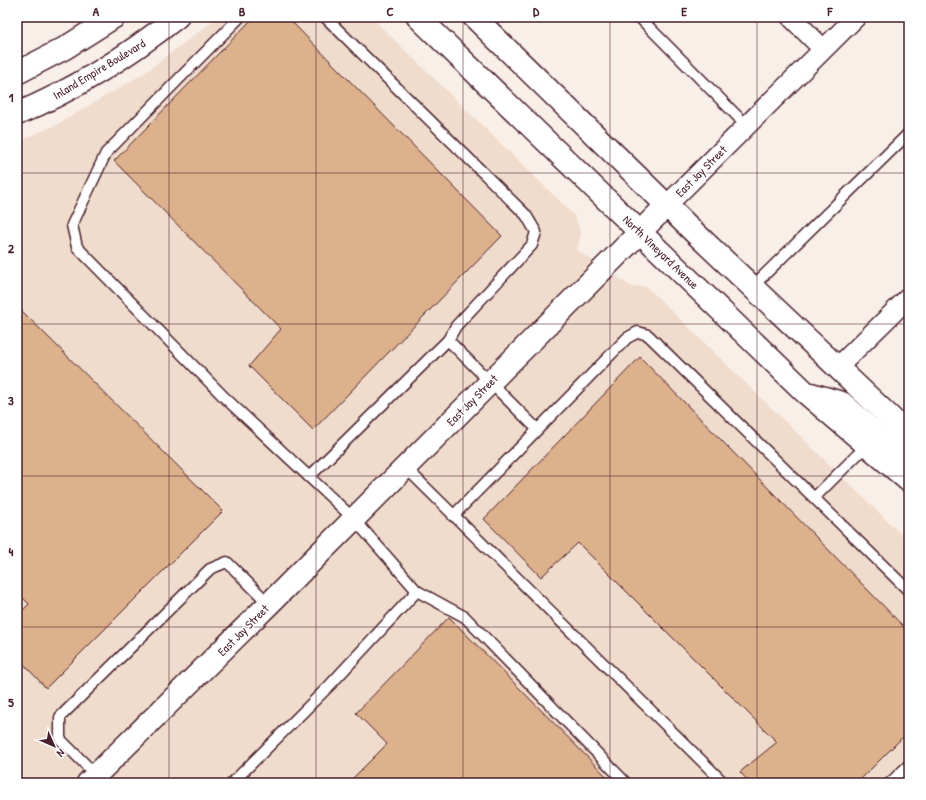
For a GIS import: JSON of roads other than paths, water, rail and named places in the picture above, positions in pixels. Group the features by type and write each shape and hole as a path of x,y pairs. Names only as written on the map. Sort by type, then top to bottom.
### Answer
{"main road":[{"path":"17,73 65,48 114,17"},
{"name":"Inland Empire Boulevard","path":"17,114 54,97 141,45 177,17"},
{"name":"North Vineyard Avenue","path":"418,17 806,392 866,446 909,481"},
{"path":"474,17 752,287 909,435"},
{"name":"East Jay Street","path":"92,779 667,205"},
{"path":"806,392 842,403 909,462"}],"street":[{"path":"791,17 823,49"},
{"name":"East Jay Street","path":"667,205 856,17"},
{"path":"837,368 909,297"}],"lane":[{"path":"240,17 106,153 72,225 78,247 224,397 354,519 417,591 465,617 626,783"},
{"path":"309,477 448,340 456,326 532,245 536,232 526,215 325,17"},
{"path":"639,17 747,126"},
{"path":"752,287 909,133"},
{"path":"453,516 627,338 638,332 648,335 909,590"},
{"path":"448,340 537,429"},
{"path":"815,497 866,446"},
{"path":"405,467 724,783"},
{"path":"92,779 60,739 60,717 210,569 227,562 269,604"},
{"path":"232,783 330,685 417,591"},
{"path":"890,783 909,765"}]}
